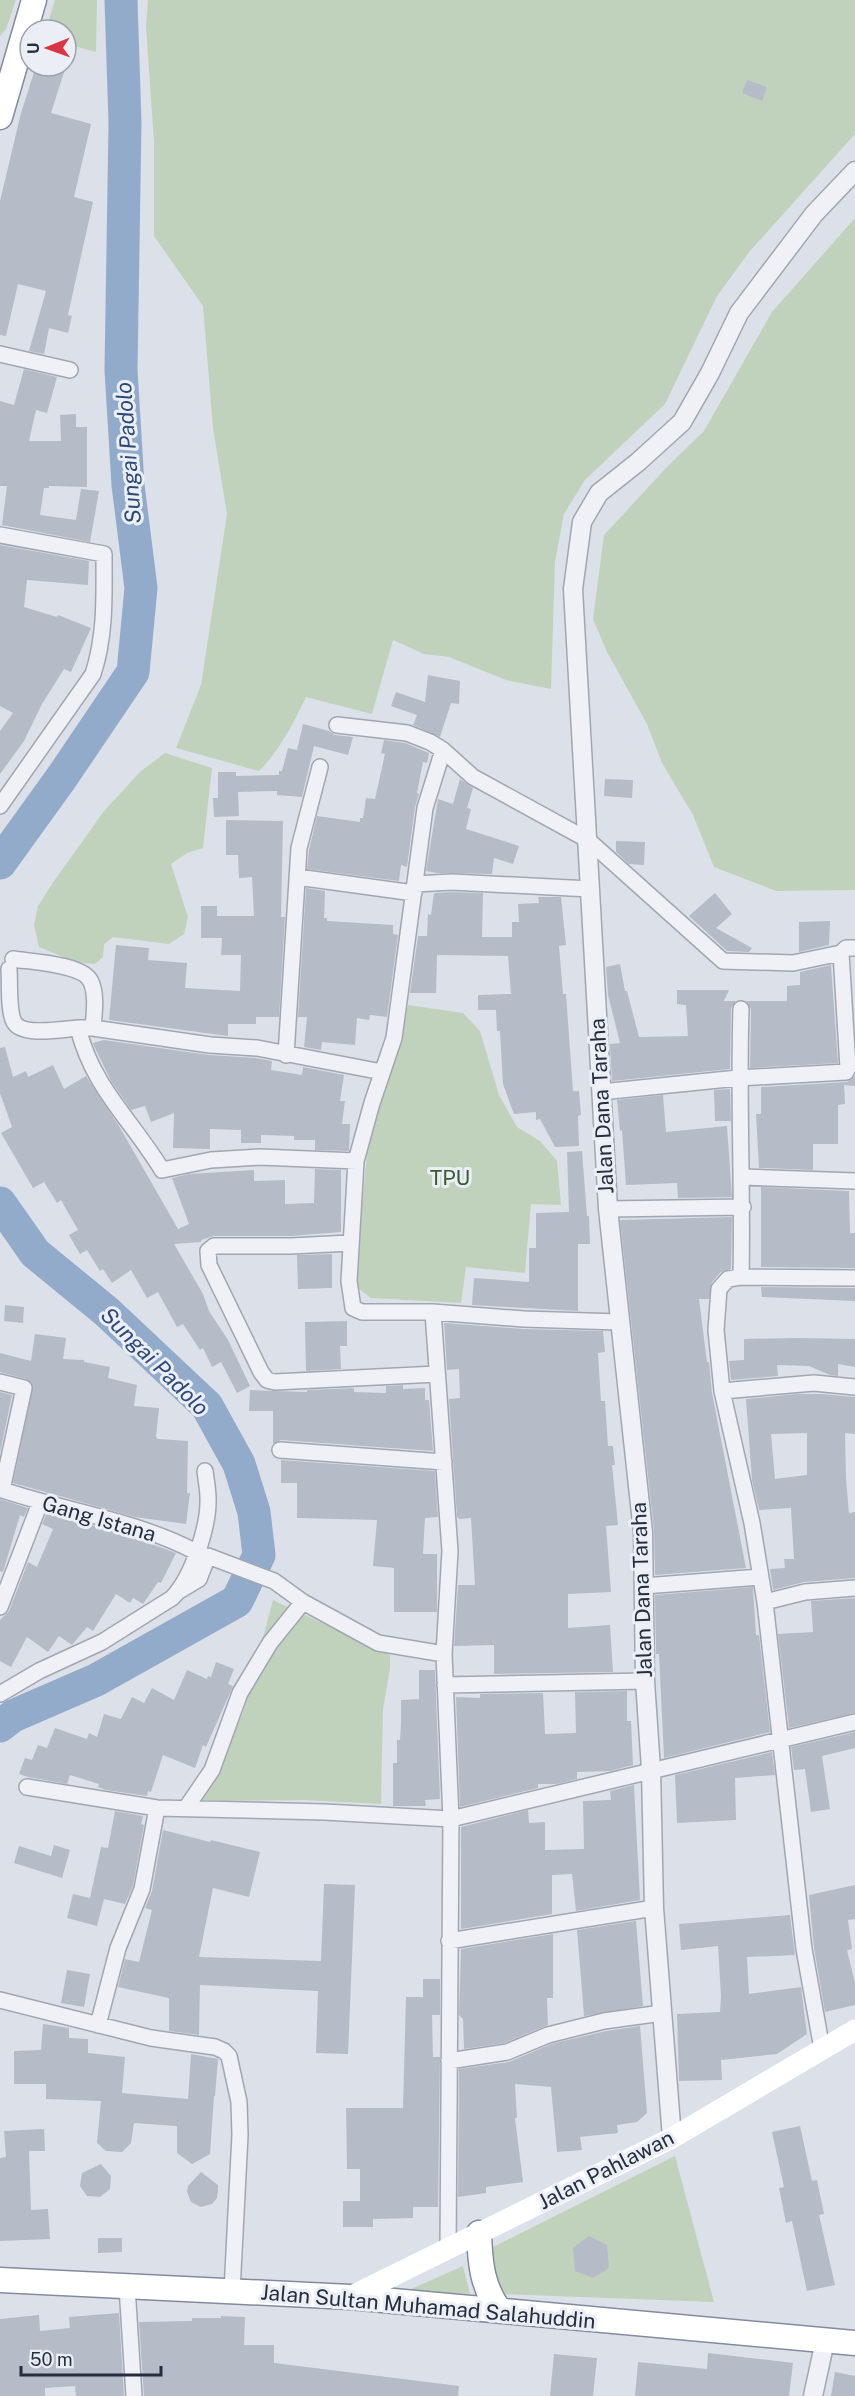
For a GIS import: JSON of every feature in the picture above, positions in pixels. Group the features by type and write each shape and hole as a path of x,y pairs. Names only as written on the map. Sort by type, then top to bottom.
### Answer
{"highway":[{"path":"0,117 9,57 34,0"},
{"path":"479,2233 482,2275 492,2300 500,2311"},
{"name":"Jalan Sultan Muhamad Salahuddin","path":"0,2280 350,2297 855,2343"}],"main road":[{"name":"Jalan Pahlawan","path":"350,2297 672,2138 855,2030"}],"street":[{"name":"Jalan Dana Taraha","path":"672,2138 654,1908 651,1769 645,1681 643,1532 608,1209 573,589 582,522 599,493 682,422 710,373 739,313 814,214 855,171"},
{"path":"0,354 70,370"},
{"path":"0,535 104,554 105,613 99,657 93,674 0,806"},
{"path":"337,725 407,733 430,742 443,750 473,777 588,840 723,961 793,963 848,951 852,1068 843,1073 738,1078 601,1092"},
{"path":"443,750 424,808 394,1038 356,1161 349,1281 353,1308 362,1312 433,1312 524,1319 619,1322"},
{"path":"286,1055 299,848 320,767"},
{"path":"297,877 414,889 452,882 590,889"},
{"path":"356,1161 260,1157 211,1160 162,1170 143,1139 118,1110 98,1081 84,1053 86,1028 94,998 92,982 80,970 11,964 12,1017 17,1026 29,1030 86,1028 210,1045 257,1048 382,1072"},
{"path":"741,1009 738,1078 743,1177 741,1277"},
{"path":"743,1177 855,1181"},
{"path":"608,1209 742,1207"},
{"path":"350,1243 214,1246 208,1251 209,1265 261,1372 267,1380 275,1382 437,1374"},
{"path":"822,2049 804,1949 765,1602 752,1523 722,1391 716,1330 719,1289 728,1279 741,1277 855,1278"},
{"path":"433,1312 450,1551 444,1654 451,1819 448,2248"},
{"path":"0,1382 24,1388 1,1490"},
{"path":"722,1391 814,1383 855,1387"},
{"path":"280,1450 444,1462"},
{"path":"179,1591 205,1527 208,1500 205,1471"},
{"name":"Gang Istana","path":"1,1490 40,1503 132,1527 178,1542 196,1552"},
{"path":"0,1607 40,1503"},
{"path":"0,1694 39,1671 102,1642 172,1598 199,1579 208,1556 274,1581 303,1602 378,1643 444,1654"},
{"path":"644,1587 760,1577"},
{"path":"765,1602 805,1592 855,1588"},
{"path":"186,1808 212,1770 240,1693 270,1643 303,1602"},
{"path":"445,1686 645,1681"},
{"path":"27,1787 157,1808 325,1812 451,1819 556,1795 651,1769 855,1722"},
{"path":"98,2025 118,1948 142,1889 157,1808"},
{"path":"449,1941 654,1908"},
{"path":"0,2000 151,2038 215,2047 230,2056 237,2084 240,2135 232,2291"},
{"path":"449,2061 507,2052 548,2034 604,2021 662,2013"},
{"path":"127,2287 134,2396"},
{"path":"813,2396 825,2341"}],"green space":[{"path":"0,0 16,0 6,29 0,36"},
{"path":"55,0 97,0 96,52 78,47 78,18 50,18"},
{"path":"148,0 855,0 855,134 750,251 717,296 665,404 585,480 564,514 555,562 551,689 506,680 449,657 424,654 393,640 372,714 306,697 280,745 259,771 176,748 201,685 227,514 213,428 203,306 154,236 154,142 146,26"},
{"path":"855,218 855,890 776,891 714,867 693,815 662,763 647,724 607,652 593,619 604,535 704,431 772,312"},
{"path":"165,753 212,768 203,848 187,853 171,864 188,917 184,934 169,944 113,937 104,944 103,957 95,964 75,962 39,947 34,925 38,906 52,884 104,811 141,771"},
{"name":"TPU","path":"408,1005 463,1013 480,1031 499,1095 517,1127 540,1141 557,1161 561,1205 531,1204 525,1273 466,1267 461,1303 371,1298 359,1289 355,1271 370,1125 384,1092"},
{"path":"273,1600 390,1655 383,1710 381,1804 303,1800 200,1801 243,1713"},
{"path":"675,2156 714,2302 499,2294 487,2250"},
{"path":"463,2266 470,2294 409,2290"}],"building":[{"path":"32,78 62,78 51,113 91,124 74,197 93,202 68,315 72,316 68,333 49,328 44,354 29,351 46,291 18,284 6,336 0,335 0,201 21,113"},
{"path":"747,80 767,87 762,101 742,93"},
{"path":"24,369 57,377 47,413 36,410 29,441 61,441 60,415 76,414 76,427 87,427 87,487 49,486 49,488 44,488 40,515 76,520 81,489 99,491 90,542 2,525 7,486 0,486 0,401 14,405"},
{"path":"0,545 89,561 88,585 27,580 24,607 57,617 58,615 91,628 71,672 64,669 42,704 24,741 0,774 0,731 13,713 0,706"},
{"path":"428,675 460,681 459,704 451,703 440,737 413,725 417,715 391,706 396,692 425,702"},
{"path":"303,724 329,731 335,735 353,737 348,755 314,746 302,797 277,795 277,791 238,792 239,816 214,817 213,798 218,798 218,772 236,772 236,776 279,775 288,748 297,750"},
{"path":"384,740 405,743 429,753 427,763 423,762 417,793 419,794 415,807 407,867 401,865 399,881 307,869 317,816 360,822 360,818 363,818 366,798 375,799 385,754 381,753"},
{"path":"460,779 473,788 467,808 471,809 466,829 519,846 513,864 494,858 492,874 426,871 438,799 453,804"},
{"path":"605,779 633,780 632,798 604,796"},
{"path":"226,820 283,821 281,917 285,917 279,1017 256,1017 256,1024 228,1024 228,1036 109,1020 116,945 149,948 148,960 187,963 185,988 240,991 241,955 221,955 222,938 201,938 201,906 217,906 217,916 254,916 252,877 239,878 238,855 226,855"},
{"path":"616,841 645,842 644,865 629,864 616,852"},
{"path":"306,888 325,891 324,918 327,918 327,921 393,925 393,934 398,935 387,1017 370,1015 369,1020 357,1018 355,1045 322,1042 321,1050 304,1047 307,1017 298,1017"},
{"path":"434,893 483,893 482,937 512,937 512,922 519,922 518,904 539,903 538,897 561,897 566,945 559,946 563,994 566,994 573,1091 579,1091 581,1115 578,1116 579,1146 555,1147 540,1119 536,1120 536,1112 514,1114 503,1084 500,1031 497,1031 496,1010 478,1010 478,995 511,994 508,956 437,955 436,993 410,993 418,936 427,936 428,914 431,915"},
{"path":"715,893 732,914 716,928 752,948 749,952 727,951 689,916"},
{"path":"830,921 829,945 799,952 799,922"},
{"path":"620,964 625,991 627,991 639,1037 688,1036 686,1005 677,1004 677,990 729,990 724,1001 736,1001 731,1009 730,1069 612,1081 610,1044 620,1043 608,995 606,967"},
{"path":"831,965 838,1063 750,1068 751,1009 746,1001 787,1001 787,986 800,985 800,972"},
{"path":"104,1040 209,1055 256,1058 272,1061 271,1070 302,1075 303,1067 344,1075 340,1101 345,1101 342,1124 350,1124 349,1151 315,1150 315,1140 294,1140 294,1136 261,1135 261,1143 241,1143 241,1130 210,1129 210,1149 173,1148 174,1113 151,1122 145,1106 131,1110 111,1081 94,1046 93,1043"},
{"path":"5,1047 13,1077 26,1071 28,1077 53,1065 64,1089 86,1076 119,1126 178,1229 189,1224 172,1178 189,1174 254,1170 254,1181 285,1180 285,1204 314,1203 315,1169 341,1170 341,1232 291,1236 214,1236 201,1240 201,1242 174,1244 203,1294 209,1311 228,1340 250,1386 237,1393 221,1362 212,1367 203,1348 200,1350 183,1324 177,1327 158,1292 147,1298 131,1270 112,1283 103,1269 100,1271 87,1250 80,1254 69,1235 78,1230 61,1200 57,1203 44,1182 33,1188 1,1133 12,1127 0,1093 0,1048"},
{"path":"855,1076 855,1086 844,1085 845,1104 838,1105 838,1144 813,1144 813,1170 759,1168 756,1114 761,1114 761,1087 847,1082"},
{"path":"730,1089 731,1121 715,1121 714,1090"},
{"path":"663,1095 666,1132 727,1126 732,1197 678,1198 677,1183 626,1185 622,1130 620,1131 617,1100"},
{"path":"582,1151 590,1244 578,1244 578,1311 472,1305 474,1278 529,1282 529,1248 536,1248 536,1213 569,1212 567,1152"},
{"path":"761,1187 849,1191 850,1233 855,1233 855,1268 761,1267"},
{"path":"732,1217 731,1269 721,1272 712,1282 709,1299 699,1299 712,1393 746,1568 655,1575 654,1531 620,1220"},
{"path":"332,1254 332,1288 298,1289 297,1255"},
{"path":"761,1287 855,1288 855,1301 762,1297"},
{"path":"5,1305 24,1307 23,1323 4,1321"},
{"path":"347,1321 347,1346 340,1346 341,1369 306,1371 305,1322"},
{"path":"444,1323 523,1329 603,1331 605,1352 598,1353 601,1401 605,1401 608,1446 613,1446 615,1465 612,1465 618,1525 606,1526 611,1592 568,1594 568,1628 610,1625 613,1672 494,1674 494,1645 454,1646 458,1585 475,1585 471,1518 457,1517 449,1399 460,1398 459,1369 447,1370"},
{"path":"35,1334 66,1338 63,1359 84,1360 84,1362 110,1367 108,1378 137,1385 134,1406 159,1408 156,1437 188,1441 187,1493 190,1493 186,1524 135,1517 13,1483 33,1386 26,1379 0,1372 0,1353 31,1361"},
{"path":"744,1339 855,1339 855,1367 838,1364 838,1376 809,1366 777,1365 778,1376 731,1380 729,1361 744,1360"},
{"path":"403,1385 403,1389 425,1388 425,1400 429,1400 433,1451 281,1440 273,1444 273,1411 249,1411 250,1390 307,1392 307,1390 354,1388 354,1392 386,1393 386,1386"},
{"path":"0,1392 12,1395 0,1453"},
{"path":"797,1394 855,1397 855,1434 845,1433 849,1513 855,1512 855,1578 804,1582 773,1590 770,1569 785,1568 784,1559 794,1559 791,1508 759,1510 752,1480 746,1399","holes":["807,1433 807,1475 775,1479 771,1434"]},
{"path":"281,1460 435,1471 438,1517 425,1518 423,1554 437,1554 437,1612 394,1612 394,1568 373,1566 377,1520 297,1518 297,1483 281,1483"},
{"path":"0,1499 28,1508 24,1517 20,1515 3,1572 0,1571"},
{"path":"47,1513 122,1533 176,1553 161,1583 158,1582 143,1604 133,1598 130,1603 116,1594 93,1631 87,1627 72,1645 59,1636 48,1652 27,1637 11,1667 0,1661 0,1620 9,1611 28,1562 37,1567 53,1529 42,1524"},
{"path":"753,1587 756,1635 759,1635 770,1732 664,1758 659,1654 656,1654 655,1595"},
{"path":"855,1598 855,1713 789,1728 778,1634 813,1632 811,1601"},
{"path":"216,1662 234,1669 228,1684 233,1686 206,1747 203,1745 195,1768 163,1755 151,1792 148,1791 147,1796 106,1790 98,1787 99,1784 70,1775 67,1784 19,1774 25,1758 32,1760 38,1745 47,1748 55,1728 87,1739 89,1733 97,1737 104,1714 121,1719 132,1697 144,1703 152,1688 174,1700 187,1670 207,1679 208,1676 211,1677"},
{"path":"419,1670 435,1670 440,1799 425,1800 426,1806 393,1806 393,1763 397,1763 397,1740 400,1740 401,1700 419,1699"},
{"path":"627,1691 627,1721 631,1721 633,1765 610,1771 577,1772 577,1779 557,1784 538,1784 538,1788 460,1807 456,1697 480,1698 480,1694 543,1693 545,1734 576,1733 575,1692"},
{"path":"855,1732 855,1748 822,1756 830,1809 811,1812 805,1769 794,1770 791,1747"},
{"path":"772,1752 775,1775 735,1778 736,1820 677,1823 675,1775"},
{"path":"634,1785 640,1900 576,1911 572,1874 552,1875 552,1914 461,1929 461,1827 528,1810 529,1823 545,1822 545,1850 584,1849 583,1801 611,1800 610,1791"},
{"path":"115,1811 143,1816 141,1824 144,1825 133,1886 125,1904 104,1899 97,1926 67,1918 73,1894 90,1898 101,1847 108,1848"},
{"path":"163,1830 260,1852 249,1897 213,1888 199,1957 321,1961 324,1884 355,1885 348,2054 316,2053 318,1991 200,1985 199,2035 169,2031 169,1998 118,1987 125,1959 139,1962 152,1910 145,1908 152,1891"},
{"path":"54,1845 70,1850 62,1878 14,1863 19,1846 51,1856"},
{"path":"855,1885 855,1919 848,1920 852,1949 847,1950 855,1983 855,2005 825,2012 814,1948 809,1895"},
{"path":"790,1915 795,1955 747,1957 749,1994 801,1987 807,2034 777,2054 721,2060 722,2080 679,2081 677,2014 720,2012 721,1996 718,1946 681,1950 679,1924"},
{"path":"636,1921 643,2006 584,2016 577,1930"},
{"path":"553,1934 553,1998 547,1998 548,2025 504,2043 464,2049 463,2019 459,2015 461,1949"},
{"path":"67,1970 90,1974 84,2007 61,2003"},
{"path":"423,1979 440,1979 440,2015 432,2015 433,2057 440,2057 438,2207 413,2207 413,2218 373,2219 373,2227 343,2227 343,2201 360,2201 360,2169 347,2169 346,2108 403,2108 406,1997 423,1997"},
{"path":"43,2024 69,2028 69,2038 88,2039 88,2053 125,2057 122,2093 188,2099 191,2054 218,2059 210,2154 192,2164 177,2153 177,2126 134,2123 131,2143 122,2152 106,2151 97,2143 101,2101 46,2099 46,2084 14,2084 14,2051 41,2050"},
{"path":"640,2026 647,2113 637,2122 617,2125 618,2133 580,2137 582,2150 557,2152 551,2087 515,2084 517,2118 515,2118 523,2182 486,2187 486,2193 458,2197 459,2069 509,2062 551,2044 606,2031"},
{"path":"800,2126 812,2181 817,2180 824,2214 819,2215 835,2285 807,2291 792,2221 786,2223 779,2188 784,2187 772,2132"},
{"path":"44,2129 45,2151 29,2151 31,2210 48,2209 50,2239 0,2241 0,2158 6,2157 4,2131"},
{"path":"101,2164 111,2176 110,2189 100,2197 87,2196 80,2186 82,2173"},
{"path":"201,2172 218,2185 218,2191 217,2198 212,2204 201,2207 191,2202 187,2192 188,2186"},
{"path":"589,2236 607,2245 609,2268 593,2278 575,2271 573,2248"},
{"path":"98,2238 122,2238 122,2252 98,2253"},
{"path":"119,2313 124,2396 76,2396 75,2386 45,2388 45,2396 0,2396 0,2319 39,2315 40,2331 70,2328 69,2317"},
{"path":"221,2316 245,2317 244,2345 274,2345 274,2363 459,2386 458,2396 144,2396 139,2322 192,2321 192,2318 221,2318"},
{"path":"708,2353 793,2363 789,2396 635,2396 638,2362 707,2369"},
{"path":"554,2354 597,2358 593,2396 550,2396"},
{"path":"835,2372 855,2376 855,2396 831,2396"}],"waterway":[{"name":"Sungai Padolo","path":"0,863 133,672 141,588 128,485 121,370 125,123 121,0"},
{"name":"Sungai Padolo","path":"0,1203 35,1253 107,1312 207,1406 239,1464 254,1512 259,1555 237,1601 96,1680 13,1716 0,1726"}]}
